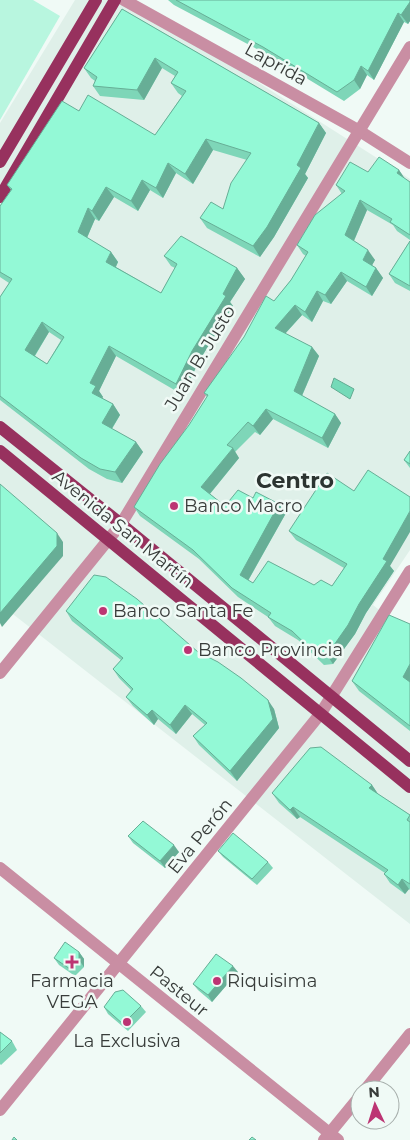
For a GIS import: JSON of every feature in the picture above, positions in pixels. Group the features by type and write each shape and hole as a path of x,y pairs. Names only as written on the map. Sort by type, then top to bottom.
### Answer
{"main road":[{"path":"0,162 96,0"},
{"path":"0,197 115,0"},
{"name":"Avenida San Martín","path":"0,427 410,761"},
{"name":"Avenida San Martín","path":"0,451 410,786"}],"street":[{"name":"Laprida","path":"124,0 358,130 410,163"},
{"name":"Juan B. Justo","path":"0,673 121,524 410,47"},
{"name":"Eva Perón","path":"0,1110 321,713 410,571"},
{"name":"Pasteur","path":"0,868 331,1138"},
{"path":"373,1080 410,1034"},
{"path":"331,1138 350,1110"}],"shaded area":[{"path":"0,0 33,0 60,16 0,120"},
{"path":"75,0 129,0 410,179 410,550 373,605 410,635 410,924 0,604 0,123"},
{"path":"334,378 354,389 350,399 331,387"}],"building":[{"path":"176,0 410,0 410,2 401,15 398,13 368,71 361,66 354,80 337,92 263,47"},
{"path":"122,9 319,123 297,165 301,168 267,227 253,246 200,218 211,202 223,209 231,183 251,153 206,139 185,174 168,163 156,188 142,180 131,201 106,187 92,211 88,208 78,232 111,252 106,262 161,293 177,264 164,256 181,236 237,268 223,294 226,296 192,351 176,384 109,346 90,383 96,386 92,393 113,404 102,423 136,442 115,472 100,469 81,458 0,396 0,297 12,279 0,272 0,206 12,189 7,185 62,101 79,111 88,95 155,135 186,91 171,83 178,72 155,58 137,90 93,86 97,77 84,68","holes":["42,322 64,337 47,364 25,350"]},
{"path":"379,157 399,170 397,173 410,182 410,235 390,222 392,219 360,200 345,235 368,250 363,260 376,268 366,287 341,272 325,295 317,291 305,312 295,305 275,328 312,347 294,391 335,414 322,438 266,409 253,426 248,422 227,445 233,448 201,487 225,506 238,490 253,498 256,492 279,504 240,575 253,583 268,561 314,585 321,580 332,586 347,564 289,531 327,473 354,491 368,470 410,497 410,511 383,559 387,561 359,604 348,625 327,655 318,656 292,631 268,617 271,613 232,588 193,550 134,507 160,464 189,425 208,395 204,393 244,337 266,296 274,301 291,280 308,252 297,245 315,215 345,191 336,185 350,162 368,172"},
{"path":"410,241 410,286 389,274"},
{"path":"410,451 410,464 404,460"},
{"path":"0,484 57,533 57,546 0,613"},
{"path":"94,575 106,577 137,599 198,652 218,662 268,700 273,719 230,771 193,736 207,723 185,705 170,725 152,710 147,715 126,697 133,689 113,669 123,658 66,611"},
{"path":"389,615 410,624 410,664 403,677 410,682 410,726 352,681"},
{"path":"321,747 372,785 369,788 410,815 407,820 410,822 410,884 402,879 398,885 384,874 388,870 293,807 290,810 272,793 310,748"},
{"path":"143,821 174,845 160,861 128,836"},
{"path":"233,833 268,862 252,879 218,851"},
{"path":"65,942 79,952 79,960 70,969 54,958"},
{"path":"216,954 233,966 208,995 193,984"},
{"name":"La Exclusiva","path":"123,990 141,1006 123,1024 104,1007 115,992"},
{"path":"0,1032 12,1041 0,1053"}],"place":[{"name":"Banco Macro","path":"174,506"},
{"name":"Banco Santa Fe","path":"103,611"},
{"name":"Banco Provincia","path":"188,650"},
{"name":"Farmacia VEGA","path":"72,962"},
{"name":"Riquisima","path":"217,981"},
{"name":"La Exclusiva","path":"127,1022"}],"district":[{"name":"Centro","path":"295,480"}]}
